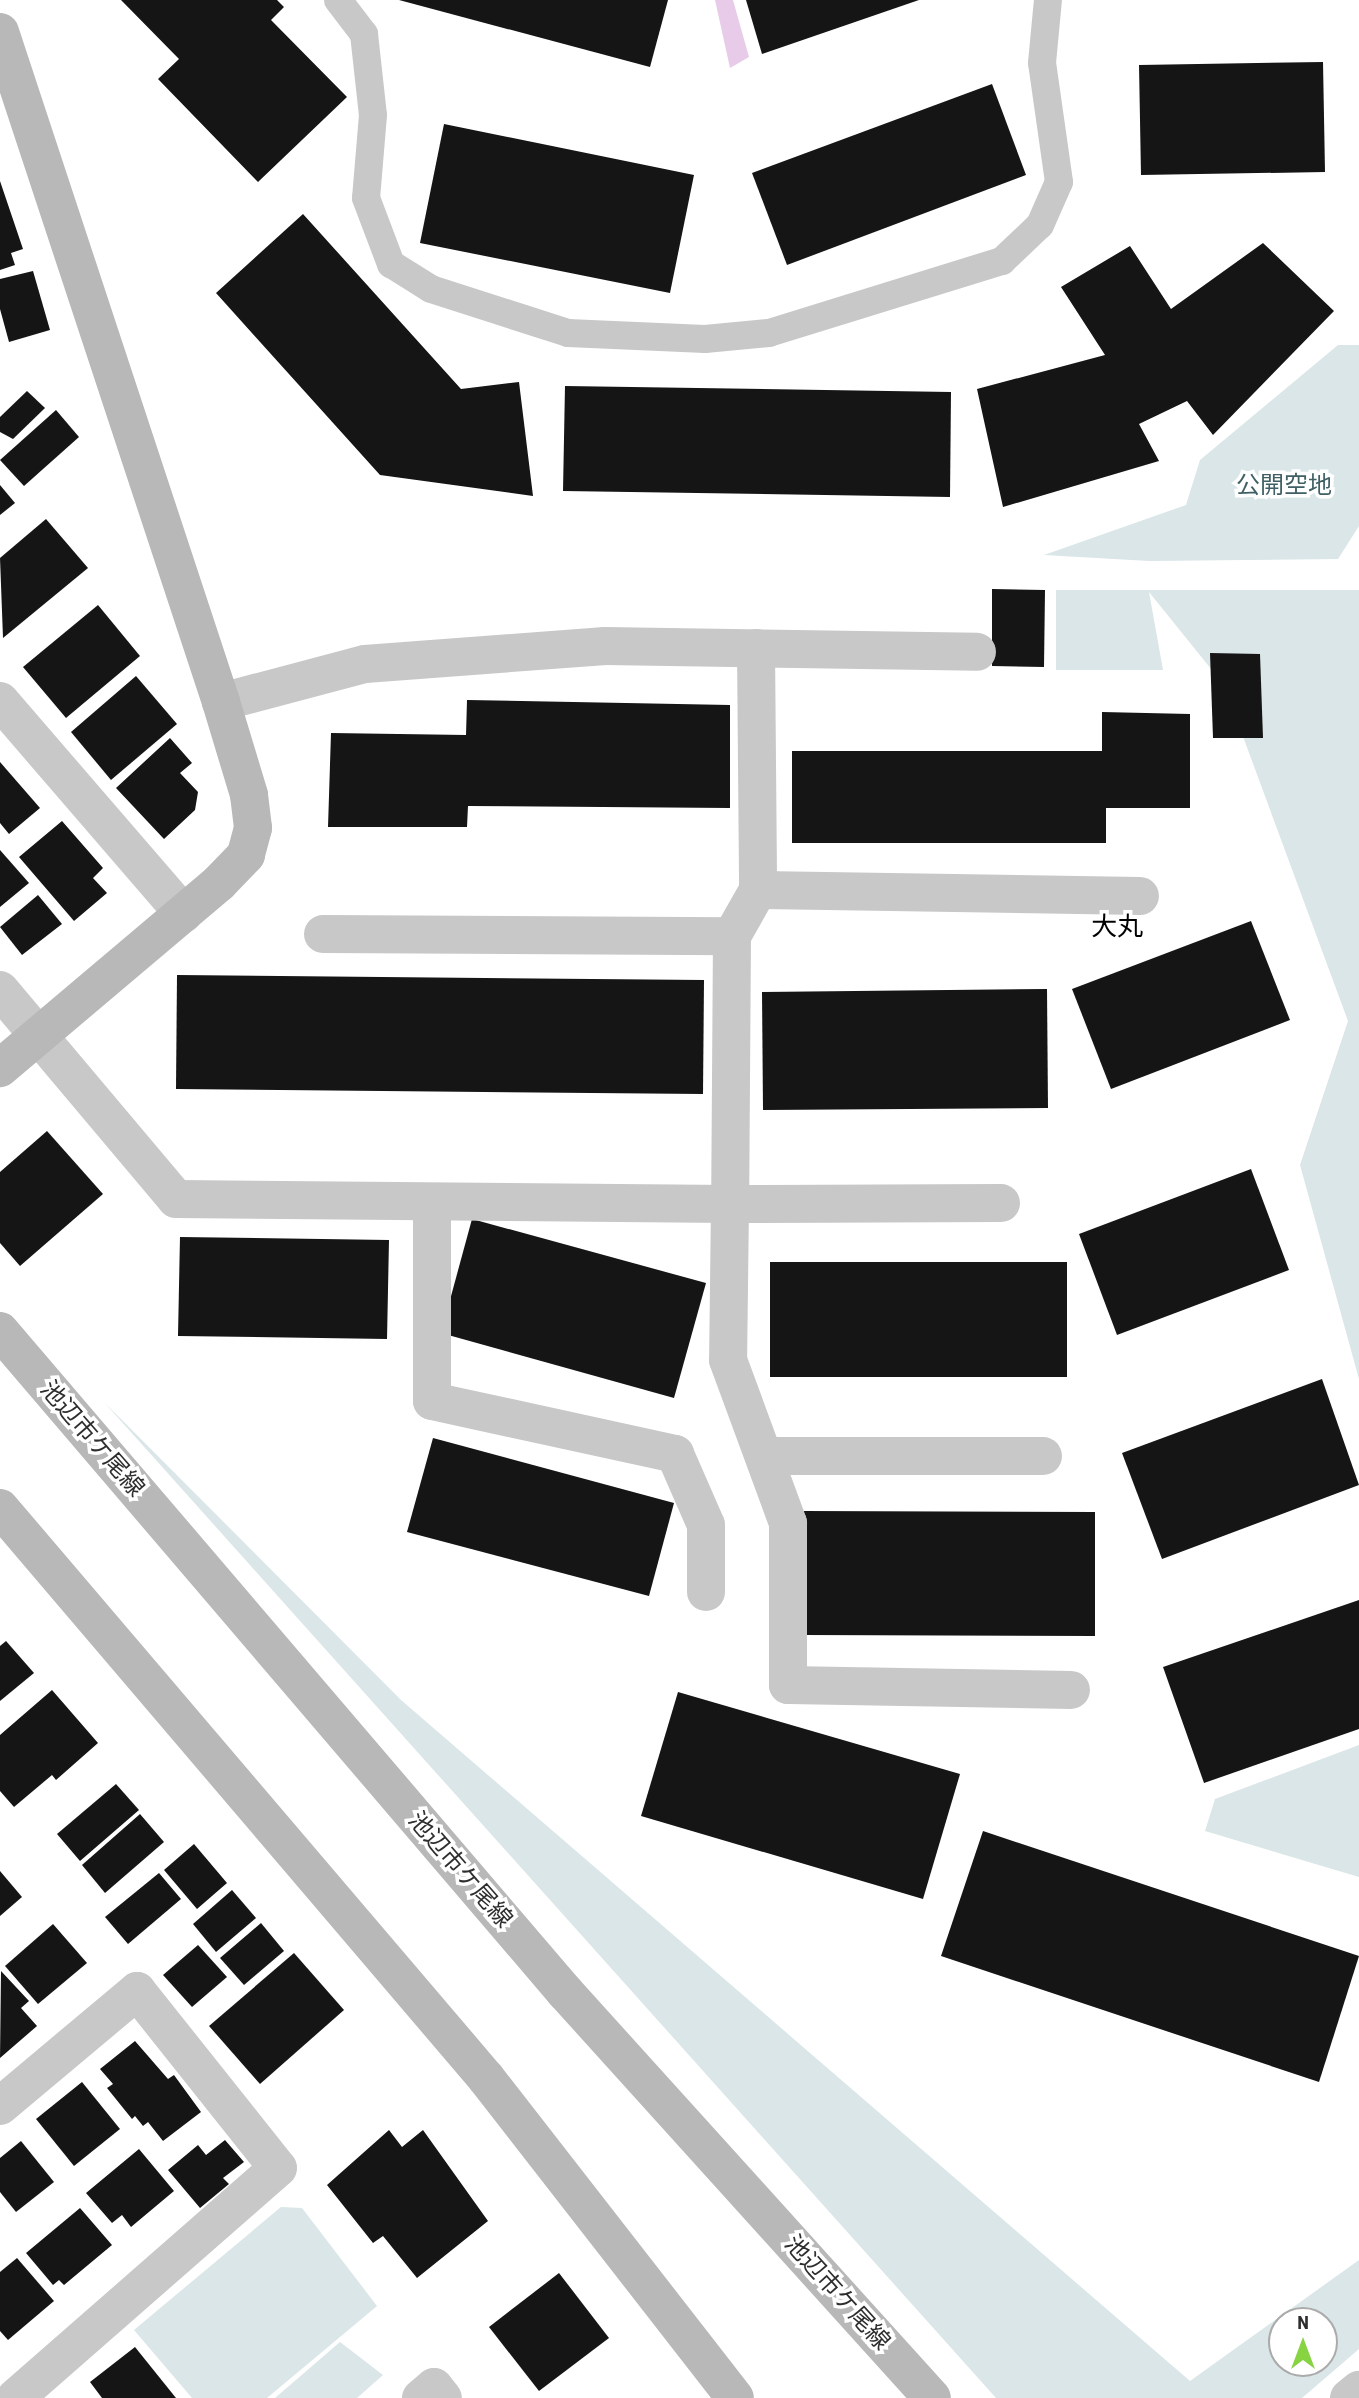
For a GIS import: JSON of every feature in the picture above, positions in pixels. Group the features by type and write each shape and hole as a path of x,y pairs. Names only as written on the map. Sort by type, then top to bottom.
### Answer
{"street":[{"path":"0,32 221,702 249,795 253,828 246,855 184,914 0,1068"},
{"path":"221,702 365,664 605,646 977,652"},
{"path":"756,648 758,890 732,936 729,1360 788,1523 788,1685 1071,1690"},
{"path":"0,701 184,914"},
{"path":"758,890 1140,896"},
{"path":"323,934 732,936"},
{"path":"0,990 176,1199 432,1204 1001,1203"},
{"path":"432,1204 432,1401 675,1454 706,1525 706,1592"},
{"name":"池辺市ケ尾線","path":"0,1331 565,1992 932,2398"},
{"path":"764,1456 1043,1457"},
{"path":"0,1508 486,2078 735,2398"},
{"path":"0,2106 137,1991 278,2168 15,2398"},
{"path":"421,2398 434,2387 443,2398"},
{"path":"1349,2398 1359,2390"}],"lane":[{"path":"338,0 364,34 373,115 366,198 391,264 431,289 568,333 705,339 769,333 1002,261 1040,225 1059,182 1042,63 1048,0"}],"green space":[{"name":"公開空地","path":"1338,345 1359,345 1359,526 1338,559 1149,561 1044,555 1186,505 1200,460"},
{"path":"1056,590 1359,590 1359,1379 1300,1165 1348,1021 1224,685 1149,592 1163,670 1056,670"},
{"path":"104,1402 401,1700 1190,2381 1268,2325 1268,2377 1326,2377 1302,2398 996,2398"},
{"path":"1359,1745 1359,1877 1205,1831 1215,1799"},
{"path":"281,2207 302,2208 377,2306 267,2398 192,2398 134,2330"},
{"path":"1359,2260 1359,2349 1338,2367 1338,2307 1293,2307"},
{"path":"340,2342 383,2375 357,2398 275,2398"}],"shaded area":[{"path":"715,0 733,0 749,57 730,68"}],"building":[{"path":"121,0 277,0 284,7 271,20 347,97 258,182 158,79 179,59"},
{"path":"399,0 668,0 650,67"},
{"path":"746,0 919,0 762,54"},
{"path":"1323,62 1325,172 1141,175 1139,65"},
{"path":"992,84 1026,175 787,265 752,173"},
{"path":"444,124 694,175 670,293 420,243"},
{"path":"0,181 23,249 11,253 15,265 0,270"},
{"path":"303,214 461,389 519,382 533,496 380,475 216,293"},
{"path":"1263,243 1334,311 1213,435 1187,401 1139,424 1159,461 1003,507 977,389 1105,355 1061,287 1130,246 1171,309"},
{"path":"33,271 50,330 9,342 0,309 0,279"},
{"path":"565,386 951,392 950,497 563,491"},
{"path":"27,391 45,408 13,439 0,432 0,417"},
{"path":"56,410 79,437 24,486 0,460"},
{"path":"0,485 15,503 0,515"},
{"path":"46,519 88,568 3,638 0,558"},
{"path":"992,589 1045,590 1044,667 992,666"},
{"path":"98,605 140,656 66,718 23,667"},
{"path":"1210,653 1260,654 1263,738 1213,738"},
{"path":"136,676 177,724 111,780 71,732"},
{"path":"467,700 730,705 730,808 468,806 467,827 328,827 331,733 466,735"},
{"path":"1102,712 1190,714 1190,808 1106,808 1106,843 792,843 792,751 1102,751"},
{"path":"170,738 192,763 180,773 198,792 195,810 164,839 116,788"},
{"path":"0,762 40,808 9,834 0,823"},
{"path":"62,821 103,868 93,878 107,893 74,921 19,857"},
{"path":"0,850 29,883 0,907"},
{"path":"38,895 62,924 22,955 0,927"},
{"path":"1251,921 1290,1020 1111,1089 1072,989"},
{"path":"177,975 704,980 703,1094 176,1089"},
{"path":"1047,989 1048,1108 763,1110 762,992"},
{"path":"47,1131 103,1194 20,1266 0,1243 0,1172"},
{"path":"1251,1169 1289,1270 1117,1335 1079,1234"},
{"path":"472,1219 706,1283 674,1398 441,1333"},
{"path":"180,1237 389,1240 387,1339 178,1336"},
{"path":"770,1262 1067,1262 1067,1377 770,1377"},
{"path":"1322,1379 1359,1485 1162,1559 1122,1453"},
{"path":"433,1438 674,1503 649,1596 407,1532"},
{"path":"804,1511 1095,1512 1095,1636 803,1635"},
{"path":"1359,1600 1359,1729 1204,1783 1163,1667"},
{"path":"6,1641 34,1673 0,1701 0,1646"},
{"path":"52,1690 98,1743 56,1780 52,1775 14,1807 0,1791 0,1735"},
{"path":"678,1692 960,1774 923,1899 641,1816"},
{"path":"116,1784 139,1810 80,1861 57,1834"},
{"path":"140,1814 164,1842 105,1893 82,1865"},
{"path":"983,1831 1359,1956 1319,2082 941,1956"},
{"path":"194,1844 227,1883 197,1909 164,1870"},
{"path":"0,1871 22,1897 0,1916"},
{"path":"159,1873 181,1899 128,1944 105,1917"},
{"path":"232,1890 256,1918 216,1952 193,1924"},
{"path":"261,1923 284,1951 244,1985 220,1958"},
{"path":"53,1924 87,1963 38,2004 5,1966"},
{"path":"198,1945 227,1977 192,2007 163,1975"},
{"path":"294,1953 344,2010 260,2084 209,2026"},
{"path":"1,1971 29,2001 21,2008 37,2026 0,2058"},
{"path":"135,2041 168,2079 174,2075 201,2112 163,2141 148,2122 143,2126 135,2116 132,2119 107,2088 113,2084 100,2069"},
{"path":"82,2082 120,2129 74,2166 36,2119"},
{"path":"389,2130 402,2147 423,2130 488,2221 417,2278 383,2236 373,2243 327,2185"},
{"path":"225,2140 244,2162 223,2178 229,2184 200,2208 168,2170 198,2145 206,2155"},
{"path":"21,2141 54,2182 16,2212 0,2192 0,2158"},
{"path":"139,2149 174,2191 131,2227 122,2215 112,2223 86,2193"},
{"path":"80,2208 112,2245 64,2285 59,2280 53,2285 26,2253"},
{"path":"17,2258 54,2301 8,2340 0,2331 0,2272"},
{"path":"559,2273 609,2338 539,2391 489,2327"},
{"path":"135,2347 176,2398 102,2398 90,2382"}],"district":[{"name":"大丸","path":"1117,927"}]}
